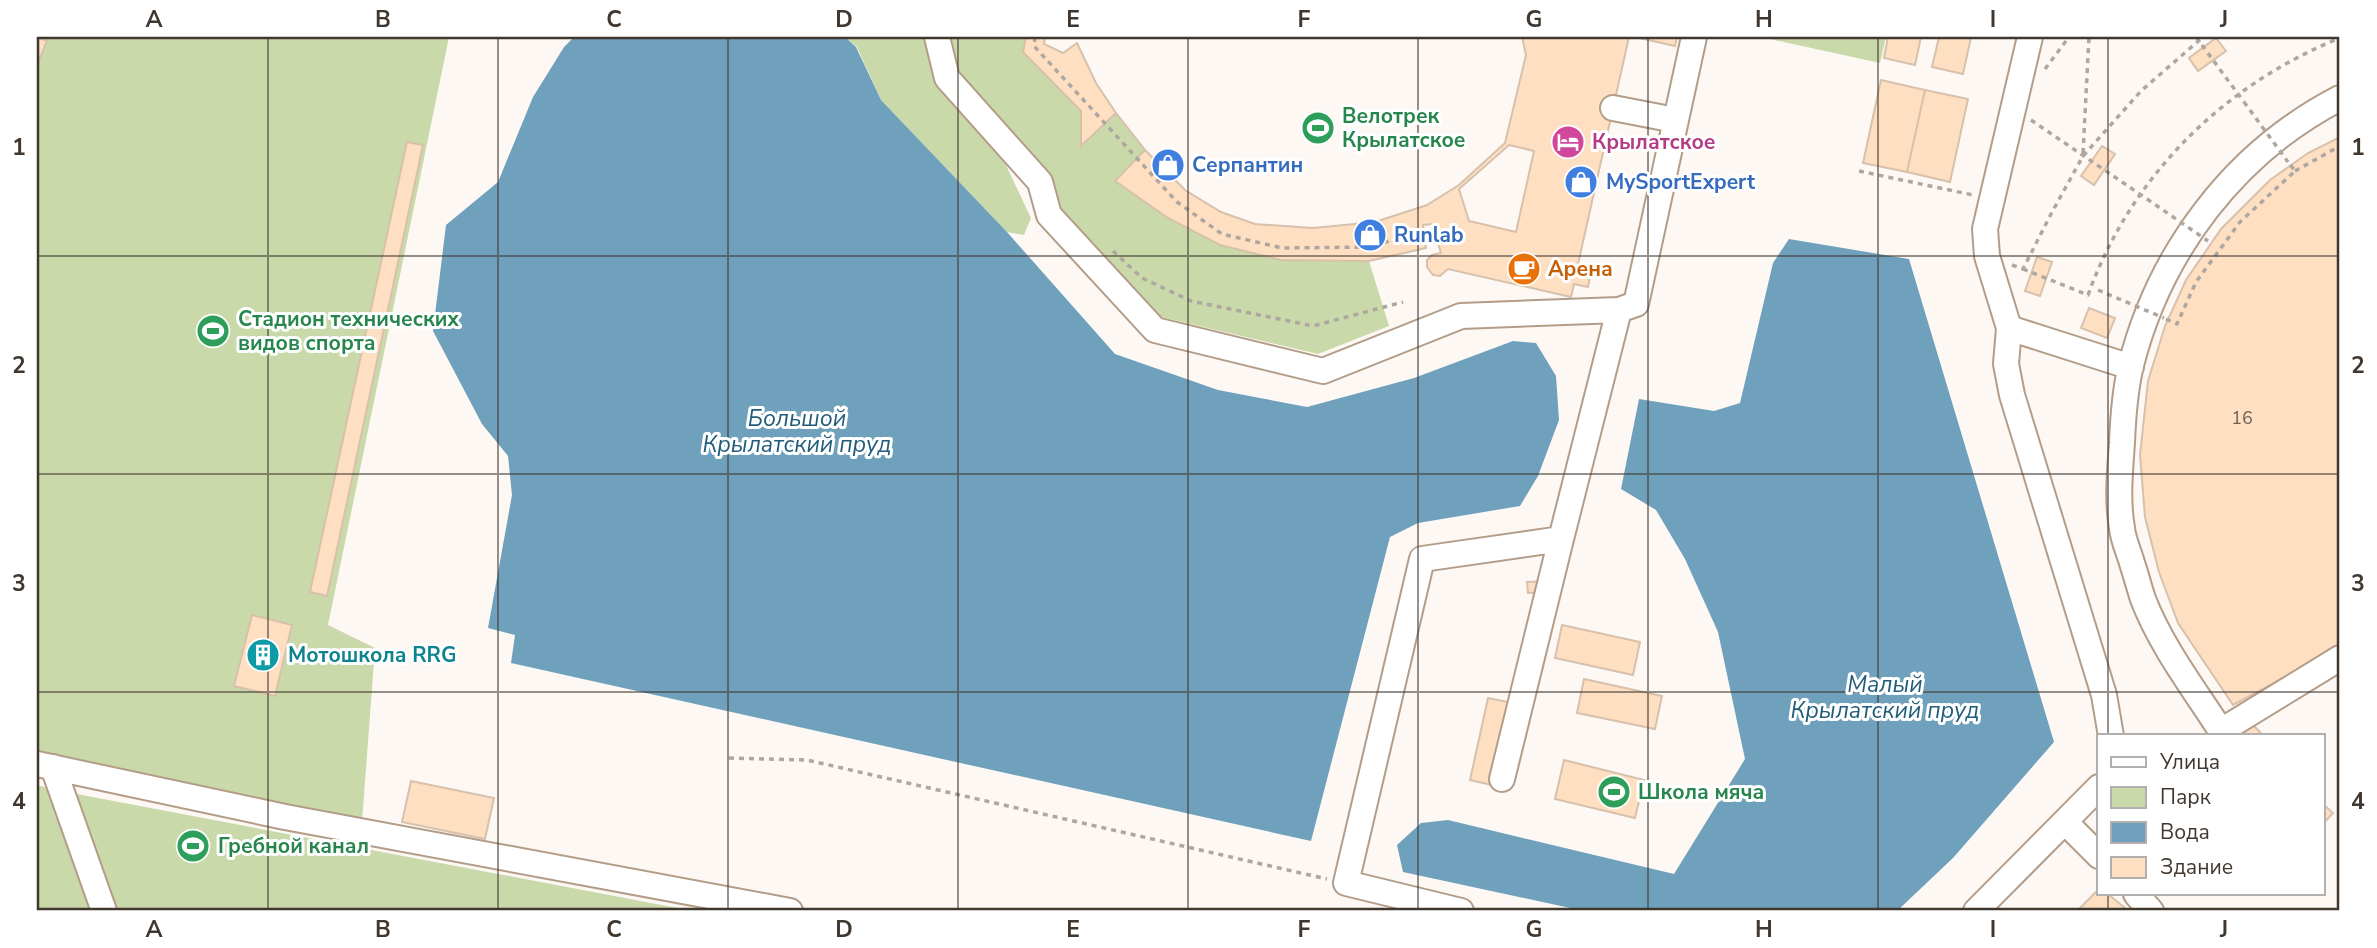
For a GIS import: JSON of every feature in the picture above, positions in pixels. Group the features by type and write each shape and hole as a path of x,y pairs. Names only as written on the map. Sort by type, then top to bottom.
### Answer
{"lane":[{"path":"937,37 947,78 1040,182 1049,215 1155,330 1323,371 1461,316 1619,310 1636,304 1694,37"},
{"path":"2031,37 1991,198 1985,229 1987,256 2009,328 2006,364 2012,395 2104,695 2111,734"},
{"path":"2340,98 2294,126 2256,155 2207,209 2182,244 2162,280 2142,327 2131,367 2123,416 2119,483 2122,529 2144,601 2169,650 2221,731 2340,658"},
{"path":"1613,108 1675,120"},
{"path":"1502,779 1619,310"},
{"path":"2009,328 2131,367"},
{"path":"1461,911 1346,883 1422,559 1561,539"},
{"path":"45,766 104,911"},
{"path":"45,766 285,817 790,911"},
{"path":"1976,911 2097,789"},
{"path":"2065,822 2097,854"},
{"path":"2137,895 2151,911"}],"path":[{"path":"1035,37 1034,46 1177,202 1222,234 1282,248 1369,247 1406,236"},
{"path":"2083,156 2089,37"},
{"path":"2023,270 2050,214 2083,156 2141,91 2197,38 2203,37"},
{"path":"1987,256 2088,295 2110,242 2158,169 2184,140 2238,94 2340,37"},
{"path":"2197,38 2295,171"},
{"path":"2014,109 2220,249"},
{"path":"2091,286 2177,324 2196,282 2240,222 2295,171 2340,146"},
{"path":"1859,171 1991,198"},
{"path":"1105,243 1142,278 1191,301 1313,326 1403,302"},
{"path":"729,758 807,760 1346,883"}],"green space":[{"name":"Стадион технических видов спорта","path":"37,37 449,37 328,625 375,648 362,822 277,802 82,768 37,752"},
{"path":"845,37 925,37 944,93 1006,165 1031,218 1024,235 1007,232 881,100 857,47"},
{"path":"949,37 1026,37 1024,52 1081,111 1081,145 1116,113 1145,150 1115,181 1168,218 1220,245 1281,260 1369,261 1389,326 1318,354 1157,316 1062,214 1051,176 958,71"},
{"path":"1770,37 1886,37 1880,63"},
{"name":"Гребной канал","path":"37,785 61,791 693,911 37,911"}],"water":[{"name":"Большой Крылатский пруд","path":"574,37 845,37 856,47 881,100 1007,232 1115,354 1218,390 1307,407 1414,378 1513,341 1536,343 1556,376 1559,420 1538,476 1520,506 1418,523 1390,537 1311,841 511,663 515,635 488,628 512,495 508,456 482,424 433,331 446,225 498,182 533,97 564,47"},
{"name":"Малый Крылатский пруд","path":"1789,239 1909,259 2054,742 1953,858 1897,911 1584,911 1403,872 1397,845 1421,823 1448,820 1674,874 1745,759 1718,632 1685,559 1656,510 1621,489 1639,399 1714,411 1740,403 1773,263"}],"building":[{"path":"37,37 47,41 37,65"},
{"name":"Велотрек Крылатское","path":"1026,37 1629,37 1576,273 1590,276 1588,287 1574,284 1571,297 1448,269 1440,276 1433,275 1427,267 1427,260 1432,255 1441,253 1432,224 1423,225 1426,248 1369,261 1281,260 1220,245 1168,218 1115,181 1145,150 1116,113 1081,146 1081,111 1023,52","holes":["1509,145 1534,151 1516,232 1469,221 1459,189"]},
{"name":"Велотрек Крылатское","path":"1045,37 1522,37 1526,55 1505,143 1459,185 1427,205 1375,222 1313,228 1255,224 1221,212 1185,190 1145,150 1116,113 1096,83 1077,43 1063,53 1044,44"},
{"path":"1635,37 1677,37 1675,46"},
{"path":"1888,37 1921,37 1915,65 1884,58"},
{"path":"1939,37 1971,37 1963,74 1932,67"},
{"path":"2216,38 2226,51 2198,71 2189,58"},
{"path":"1881,80 1925,90 1907,172 1863,163"},
{"path":"1925,90 1968,99 1950,182 1907,172"},
{"path":"2340,137 2340,644 2233,705 2178,623 2159,572 2145,517 2140,455 2148,381 2165,326 2186,280 2221,229 2270,180 2308,153"},
{"path":"407,142 423,145 327,596 310,592"},
{"path":"2102,146 2115,154 2094,185 2081,176"},
{"path":"2037,257 2052,262 2040,296 2025,291"},
{"path":"2089,308 2115,318 2107,338 2081,328"},
{"path":"1546,581 1547,592 1528,593 1527,582"},
{"name":"Мотошкола RRG","path":"252,615 292,625 275,696 234,686"},
{"path":"1562,625 1640,642 1633,675 1555,658"},
{"path":"1584,679 1662,696 1655,729 1577,713"},
{"path":"1488,698 1513,703 1496,786 1470,780"},
{"path":"2251,723 2262,734 2240,734"},
{"path":"1564,760 1644,780 1635,818 1555,799"},
{"path":"411,781 494,798 485,839 402,822"},
{"path":"2324,805 2333,813 2324,823"},
{"path":"2097,891 2097,895 2109,895 2125,908 2122,911 2077,911"}],"place":[{"name":"Велотрек Крылатское","path":"1318,128"},
{"name":"Крылатское","path":"1568,142"},
{"name":"Серпантин","path":"1168,165"},
{"name":"MySportExpert","path":"1581,182"},
{"name":"Runlab","path":"1370,235"},
{"name":"Арена","path":"1524,269"},
{"name":"Стадион технических видов спорта","path":"213,331"},
{"name":"Мотошкола RRG","path":"263,655"},
{"name":"Школа мяча","path":"1614,792"},
{"name":"Гребной канал","path":"193,846"}]}
